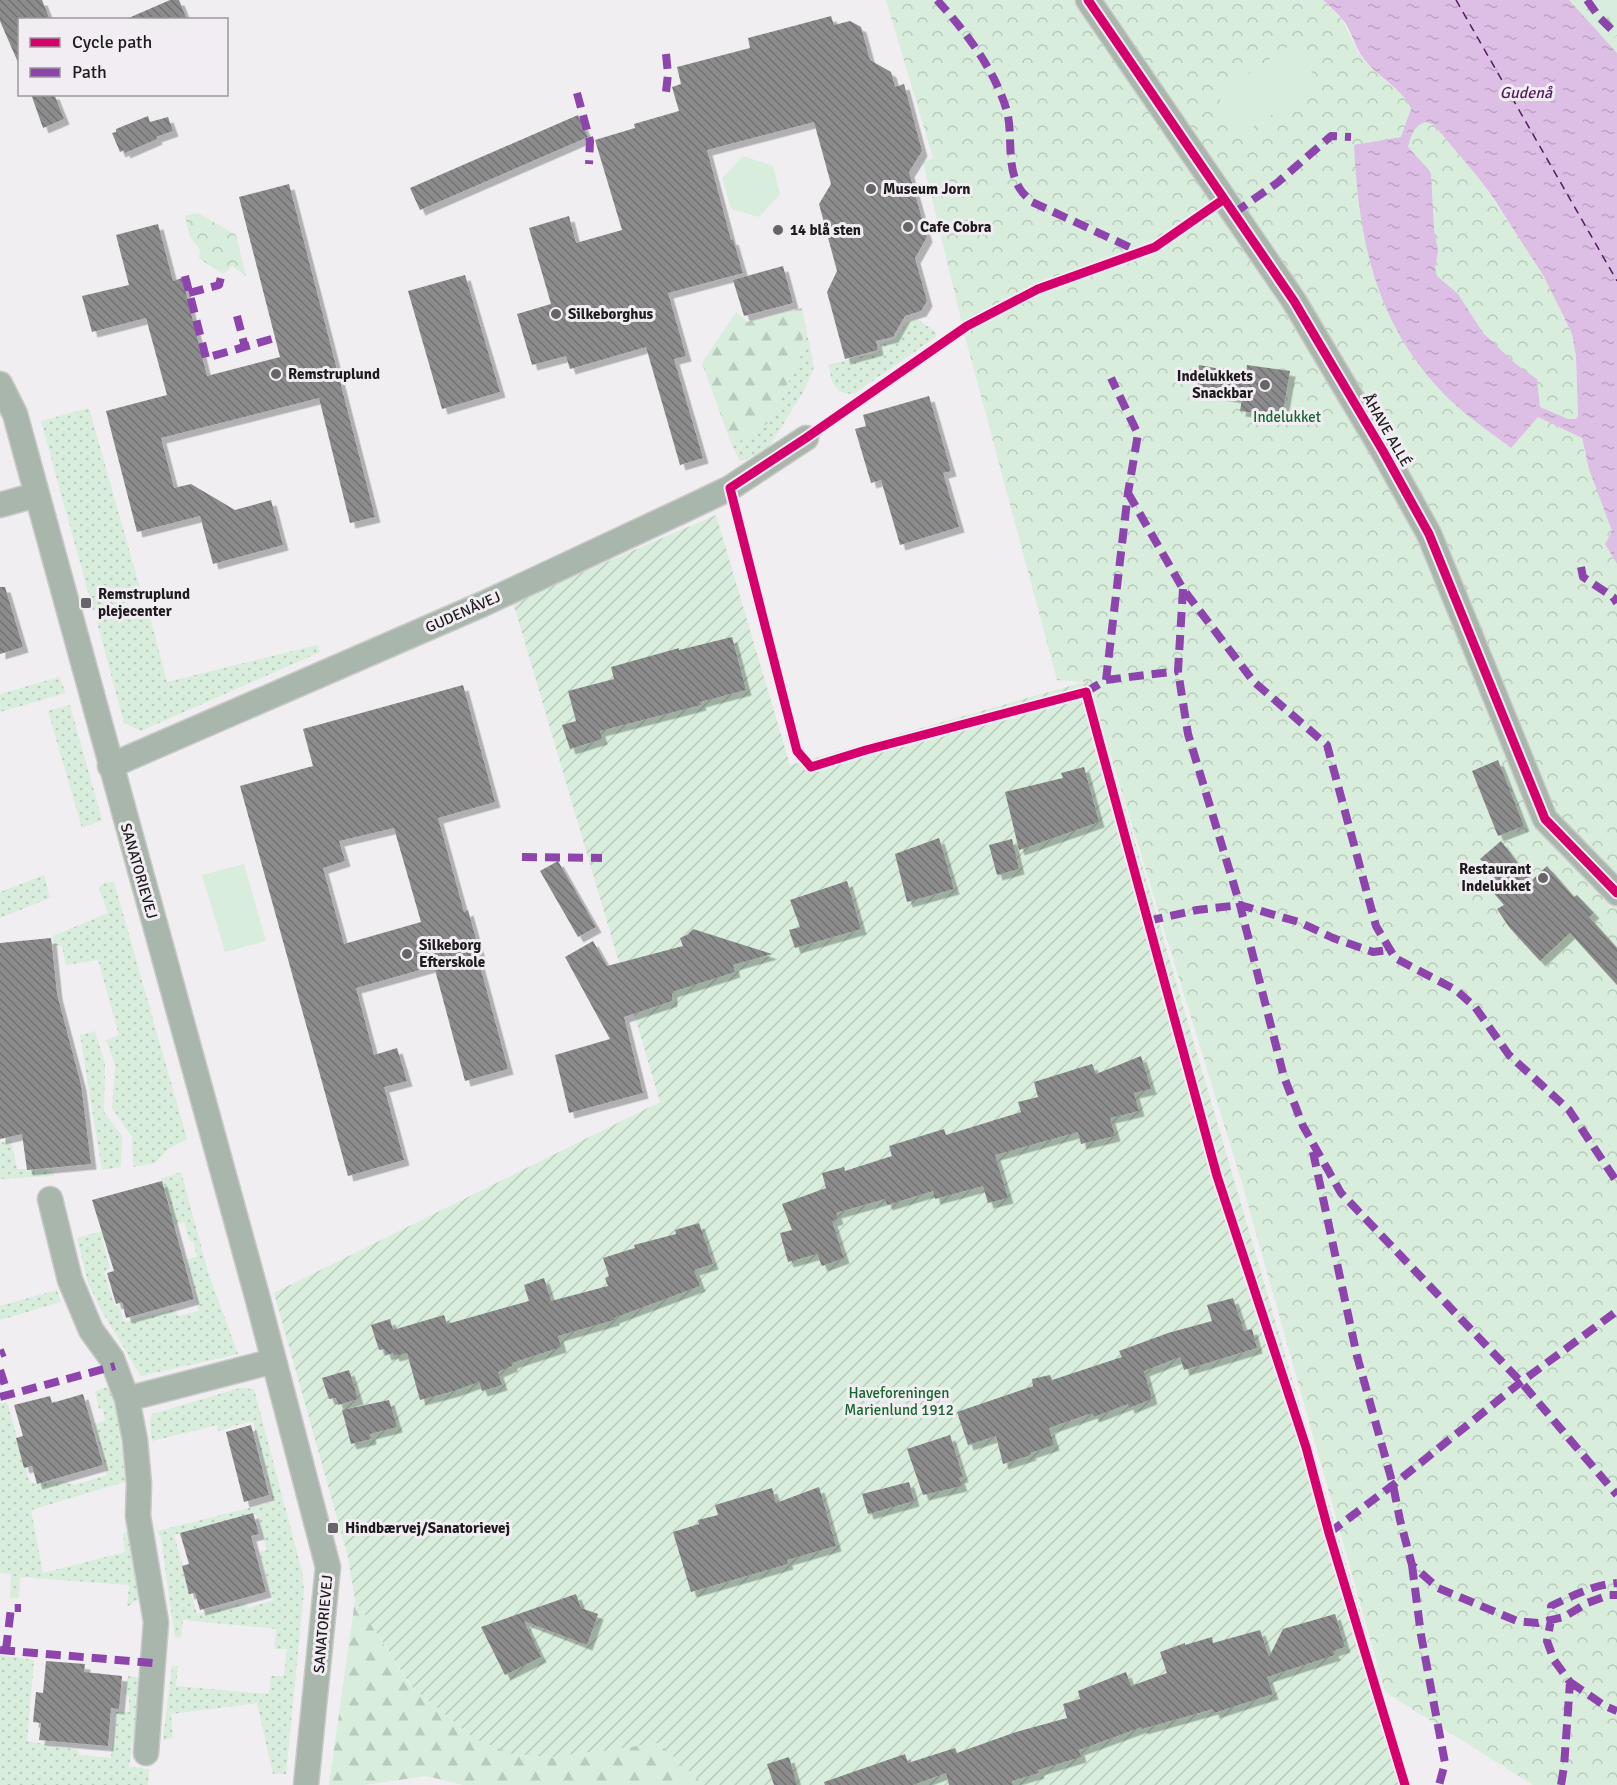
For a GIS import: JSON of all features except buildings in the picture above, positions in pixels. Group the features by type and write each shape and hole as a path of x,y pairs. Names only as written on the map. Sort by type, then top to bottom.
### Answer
{"street":[{"name":"ÅHAVE ALLÉ","path":"1088,0 1294,301 1383,451 1429,534 1545,819 1617,893"},
{"name":"SANATORIEVEJ","path":"0,384 15,414 274,1361 328,1567 306,1785"},
{"name":"GUDENÅVEJ","path":"110,766 483,604 674,515 730,488 806,438"},
{"path":"0,505 36,495"},
{"path":"50,1198 70,1280 91,1330 112,1359 127,1399 135,1440 139,1484 138,1516 156,1622 146,1753"},
{"path":"127,1399 274,1361"}],"green space":[{"name":"Indelukket","path":"886,0 1323,0 1342,19 1358,52 1367,64 1408,100 1426,122 1434,125 1477,176 1543,275 1572,334 1576,357 1578,416 1584,451 1612,531 1607,548 1617,564 1617,1785 1533,1785 1385,1692 1242,1183 1088,682 1057,680 966,340 923,162 933,158"},
{"path":"1569,0 1617,0 1617,53 1610,46"},
{"path":"1292,44 1319,83 1244,133 1217,95"},
{"path":"743,156 773,166 780,194 759,217 731,209 722,178"},
{"path":"198,213 236,235 246,276 232,266 224,273 219,272 199,258 200,250 190,237 185,216"},
{"path":"802,308 814,367 805,389 769,447 762,453 740,461 732,446 770,422 803,351"},
{"path":"802,308 803,351 770,422 732,446 702,363 736,312 748,322"},
{"path":"917,319 936,332 936,337 854,394 837,389 828,365 881,351 880,344 895,339 906,323"},
{"path":"89,408 143,599 93,610 41,421"},
{"name":"Haveforeningen Marienlund 1912","path":"716,515 790,765 1088,681 1411,1785 704,1785 659,1743 551,1757 513,1754 475,1739 412,1687 355,1600 348,1557 274,1293 660,1102 513,602"},
{"path":"131,610 150,617 167,682 317,645 320,652 141,731 124,723 96,618"},
{"path":"59,677 66,693 0,712 0,694"},
{"path":"70,705 102,820 82,828 48,711"},
{"path":"244,864 266,941 225,952 202,875"},
{"path":"44,875 50,898 0,918 0,892"},
{"path":"105,882 114,882 187,1139 168,1149 155,1163 133,1167 132,1137 112,1108 115,1065 106,1040 119,1035 98,960 66,965 62,946 54,945 53,936 108,913 99,888"},
{"path":"95,1031 105,1064 104,1112 122,1136 121,1167 102,1170 80,1035"},
{"path":"11,1140 17,1169 53,1170 54,1176 0,1179 0,1143"},
{"path":"181,1172 208,1272 238,1354 141,1376 101,1310 88,1282 77,1238 106,1230 130,1231 102,1239 110,1268 104,1272 115,1306 119,1306 124,1322 175,1309 178,1316 199,1311 187,1260 197,1256 184,1222 146,1233 138,1218 171,1207 161,1179"},
{"path":"57,1290 61,1302 0,1320 0,1306"},
{"path":"109,1387 119,1423 125,1482 31,1510 43,1573 125,1552 123,1533 127,1532 139,1599 127,1607 129,1585 20,1577 19,1597 10,1599 11,1574 0,1573 0,1404 7,1402 30,1483 62,1481 74,1485 107,1475 94,1424 105,1421 103,1409 99,1409 95,1391"},
{"path":"240,1388 254,1389 302,1571 304,1591 286,1774 273,1774 257,1703 171,1714 173,1738 163,1740 172,1666 178,1666 176,1686 269,1694 271,1676 284,1676 287,1649 274,1649 276,1629 183,1620 181,1637 175,1638 161,1538 157,1531 273,1502 253,1422 218,1431 217,1425 152,1441 150,1422 152,1414","holes":["256,1514 267,1550 259,1552 273,1600 249,1608 244,1603 197,1614 174,1535"]},
{"path":"355,1600 411,1687 551,1757 659,1743 704,1785 463,1785 427,1776 364,1785 329,1785"},
{"path":"0,1655 34,1660 27,1741 77,1750 80,1755 111,1758 116,1712 129,1712 129,1696 124,1693 128,1676 142,1678 129,1767 149,1769 148,1785 0,1785"}],"water":[{"name":"Gudenå","path":"1323,0 1569,0 1617,53 1617,564 1605,544 1612,531 1589,469 1582,438 1538,417 1511,448 1443,393 1420,366 1401,338 1386,308 1366,246 1360,214 1354,145 1401,137 1411,109 1404,97 1365,60 1346,24","holes":["1426,122 1434,125 1492,196 1543,275 1563,315 1572,334 1576,357 1578,416 1576,419 1568,419 1540,407 1537,379 1517,365 1483,333 1458,294 1437,276 1435,268 1438,251 1434,229 1431,174 1408,147 1419,125"]}],"ferry route":[{"path":"1456,0 1617,281"}],"marked path":[{"path":"937,0 958,24 994,78 1006,108 1015,180 1023,193 1032,202 1140,252"},
{"path":"1587,0 1599,17 1617,35"},
{"path":"666,54 668,74 666,92"},
{"path":"577,93 590,141 589,164"},
{"path":"1234,213 1277,183 1331,136 1351,137"},
{"path":"189,293 219,285 222,273"},
{"path":"185,276 206,358 275,338"},
{"path":"237,316 245,347"},
{"path":"1086,692 1106,680 1128,493 1138,434 1111,378"},
{"path":"1128,493 1183,589 1254,682 1327,745 1376,926 1395,958 1456,990 1475,1007 1509,1055 1569,1110 1617,1182"},
{"path":"1581,567 1583,577 1613,597 1617,603"},
{"path":"1183,589 1178,671 1188,734 1240,905 1284,1077 1303,1126 1341,1193 1521,1382 1617,1495"},
{"path":"1106,680 1178,671"},
{"path":"522,857 602,858"},
{"path":"1148,921 1197,910 1240,905 1299,922 1333,938 1373,952 1390,950"},
{"path":"1313,1152 1357,1356 1393,1485 1412,1565 1438,1588 1517,1621 1538,1623 1564,1617 1587,1603 1609,1595 1617,1595"},
{"path":"1329,1533 1393,1485 1521,1382 1617,1311"},
{"path":"0,1354 5,1352"},
{"path":"0,1397 115,1366"},
{"path":"0,1370 8,1395"},
{"path":"1412,1565 1421,1635 1445,1763 1439,1785"},
{"path":"1561,1785 1570,1682 1554,1660 1547,1641 1551,1606 1591,1589 1617,1583"},
{"path":"6,1650 11,1608 21,1608"},
{"path":"0,1650 153,1663"},
{"path":"1570,1682 1605,1706 1617,1711"}],"cycle path":[{"path":"1088,0 1294,301 1383,451 1429,534 1545,819 1617,893"},
{"path":"1224,199 1155,247 1038,289 967,326 730,488 797,751 811,767 866,750 1086,692 1217,1176 1306,1447 1329,1533 1405,1785"}],"place":[{"name":"Museum Jorn","path":"871,189"},
{"name":"Cafe Cobra","path":"908,227"},
{"name":"14 blå sten","path":"778,230"},
{"name":"Silkeborghus","path":"556,314"},
{"name":"Remstruplund","path":"276,374"},
{"name":"Indelukkets Snackbar","path":"1265,385"},
{"name":"Remstruplund plejecenter","path":"86,603"},
{"name":"Restaurant Indelukket","path":"1543,878"},
{"name":"Silkeborg Efterskole","path":"407,954"},
{"name":"Hindbærvej/Sanatorievej","path":"333,1528"}]}
